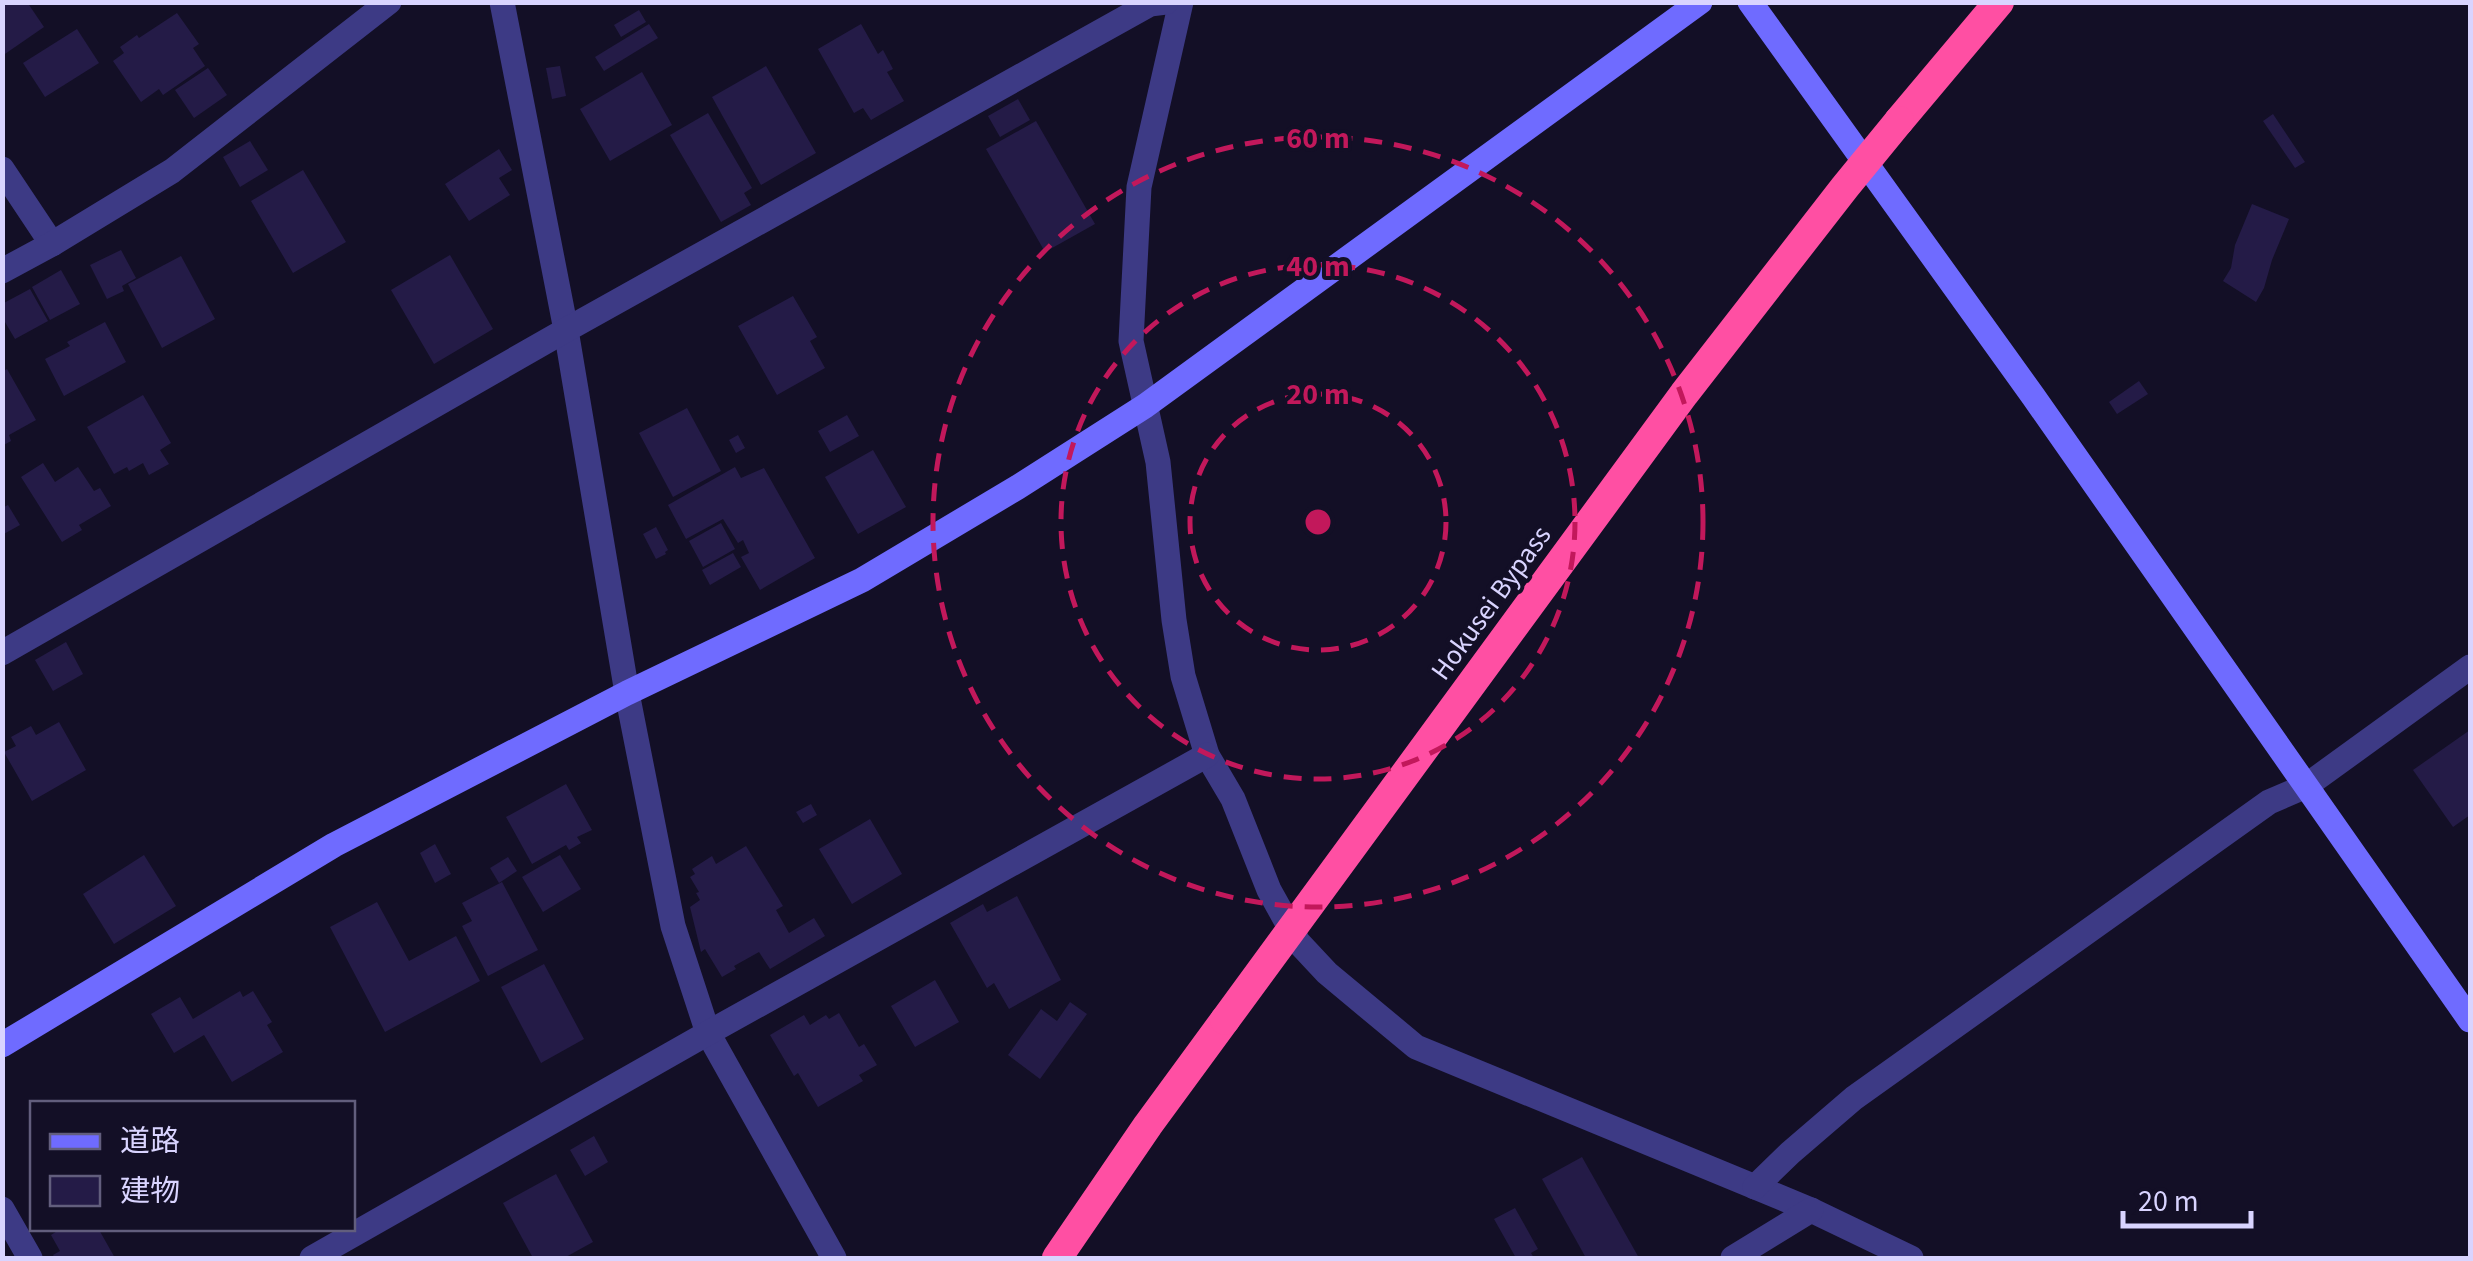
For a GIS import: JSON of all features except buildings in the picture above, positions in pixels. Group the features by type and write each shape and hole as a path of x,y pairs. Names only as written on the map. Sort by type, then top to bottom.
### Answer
{"highway":[{"name":"Hokusei Bypass","path":"1057,1258 1148,1124 1684,394 1845,187 1999,2"}],"street":[{"path":"2,271 172,171 389,2"},
{"path":"502,2 566,330 627,694 673,926 708,1033 834,1258"},
{"path":"2,653 566,330 1150,4 1166,2"},
{"path":"1181,2 1139,187 1130,341 1158,462 1174,620 1184,676 1207,755 1233,799 1269,890 1298,942 1328,974 1416,1047 1812,1210 1911,1258"},
{"path":"2,1044 334,845 627,694 862,580 1018,487 1145,406 1700,2"},
{"path":"1750,2 2033,396 2470,1020"},
{"path":"2,170 52,244"},
{"path":"1756,1187 1854,1098 2269,802 2306,786 2470,667"},
{"path":"312,1258 1207,755"},
{"path":"2,1210 30,1258"},
{"path":"1733,1258 1812,1210"}]}
